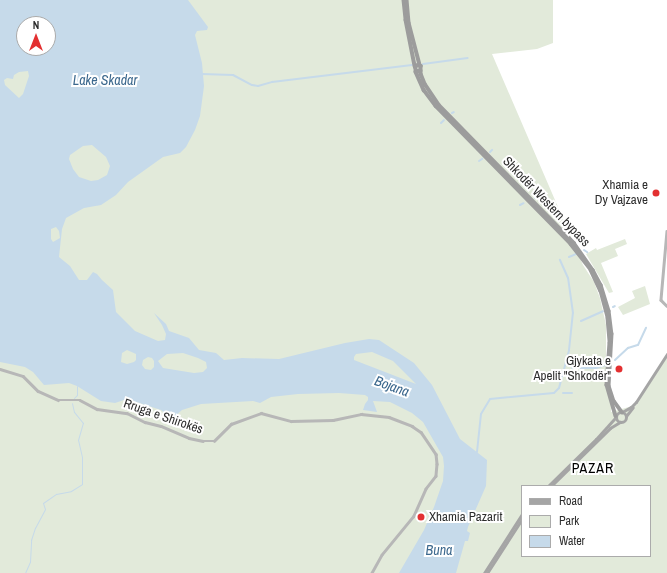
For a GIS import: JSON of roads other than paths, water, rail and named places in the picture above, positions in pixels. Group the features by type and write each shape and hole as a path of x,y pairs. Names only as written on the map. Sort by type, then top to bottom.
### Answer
{"highway":[{"name":"Shkodër Western bypass","path":"406,0 417,65 414,69 426,94 571,244 591,270 603,298 608,318 610,343 607,385 616,417"},
{"name":"Shkodër Western bypass","path":"417,65 422,67 421,71 426,88 439,105 574,243 596,274 608,304 612,326 610,389 616,405 622,412"},
{"path":"416,72 421,71"}],"main road":[{"path":"667,231 661,300 667,306"},
{"path":"549,485 596,439 616,417 618,412 622,412 636,402 667,354"},
{"path":"552,485 610,428 624,421 667,358"},
{"name":"Rruga e Shirokës","path":"0,369 20,374 38,391 58,400 80,400 97,409 126,413 189,438 206,441 216,440 231,424 259,414 291,421 331,420 359,414 393,418 420,430 437,459 435,478 426,490 417,510 382,555 372,573"},
{"path":"622,412 626,416"},
{"path":"616,417 620,422"},
{"path":"484,573 521,516"},
{"path":"487,573 521,521"}],"water":[{"name":"Lake Skadar","path":"0,0 188,0 208,27 207,30 197,31 195,35 202,63 204,86 200,116 195,130 186,147 180,153 163,157 128,182 116,195 101,205 84,208 66,218 62,229 59,257 70,266 79,280 87,280 93,272 97,274 113,290 116,312 135,331 158,341 165,340 166,334 154,313 166,324 169,331 189,338 199,350 216,353 224,360 242,358 279,359 345,343 369,339 379,340 414,363 432,385 460,439 487,460 486,486 468,527 467,531 470,533 468,541 465,541 456,573 399,573 424,530 434,507 443,481 444,466 443,457 423,422 412,413 390,402 373,401 377,412 363,410 368,400 368,397 365,395 339,393 298,394 271,397 260,403 253,401 201,404 182,410 174,417 170,417 161,410 127,399 115,403 101,401 77,386 69,383 44,385 33,372 25,367 0,362","holes":["28,71 29,76 23,94 19,98 5,85 4,80 7,78 13,79 14,75 19,72","92,145 106,157 110,166 107,175 98,180 91,181 79,177 73,169 69,159 70,155 83,146","56,227 59,231 60,238 53,242 51,239 51,229","127,350 136,354 136,360 127,364 121,362 122,353","372,352 393,361 416,384 354,360 356,354","183,353 206,362 207,368 203,372 194,373 163,368 158,361 167,354","148,357 152,358 154,361 154,367 151,370 145,369 142,365 143,360"]}],"waterway":[{"path":"423,64 468,58"},
{"path":"202,74 233,75 252,85 258,86 272,82 412,65"},
{"path":"441,123 444,120"},
{"path":"520,205 524,203"},
{"path":"569,257 576,254"},
{"path":"477,452 481,414 490,399 554,393 559,388 569,350 573,313 568,278 560,260"},
{"path":"581,321 603,311"},
{"path":"615,360 628,348 638,345 646,328"},
{"path":"572,368 596,368 606,365"},
{"path":"74,398 77,395 77,386"},
{"path":"563,393 572,393"},
{"path":"25,573 30,562 31,540 35,528 45,509 43,503 56,494 71,491 82,484 82,457 78,440 83,423 74,412 72,403"}],"place":[{"name":"Xhamia e Dy Vajzave","path":"656,193"},
{"name":"Gjykata e Apelit \"Shkodër\"","path":"619,369"},
{"name":"Xhamia Pazarit","path":"421,517"}],"district":[{"name":"PAZAR","path":"593,468"}],"water label":[{"name":"Bojana","path":"392,386"},
{"name":"Buna","path":"439,550"}]}
